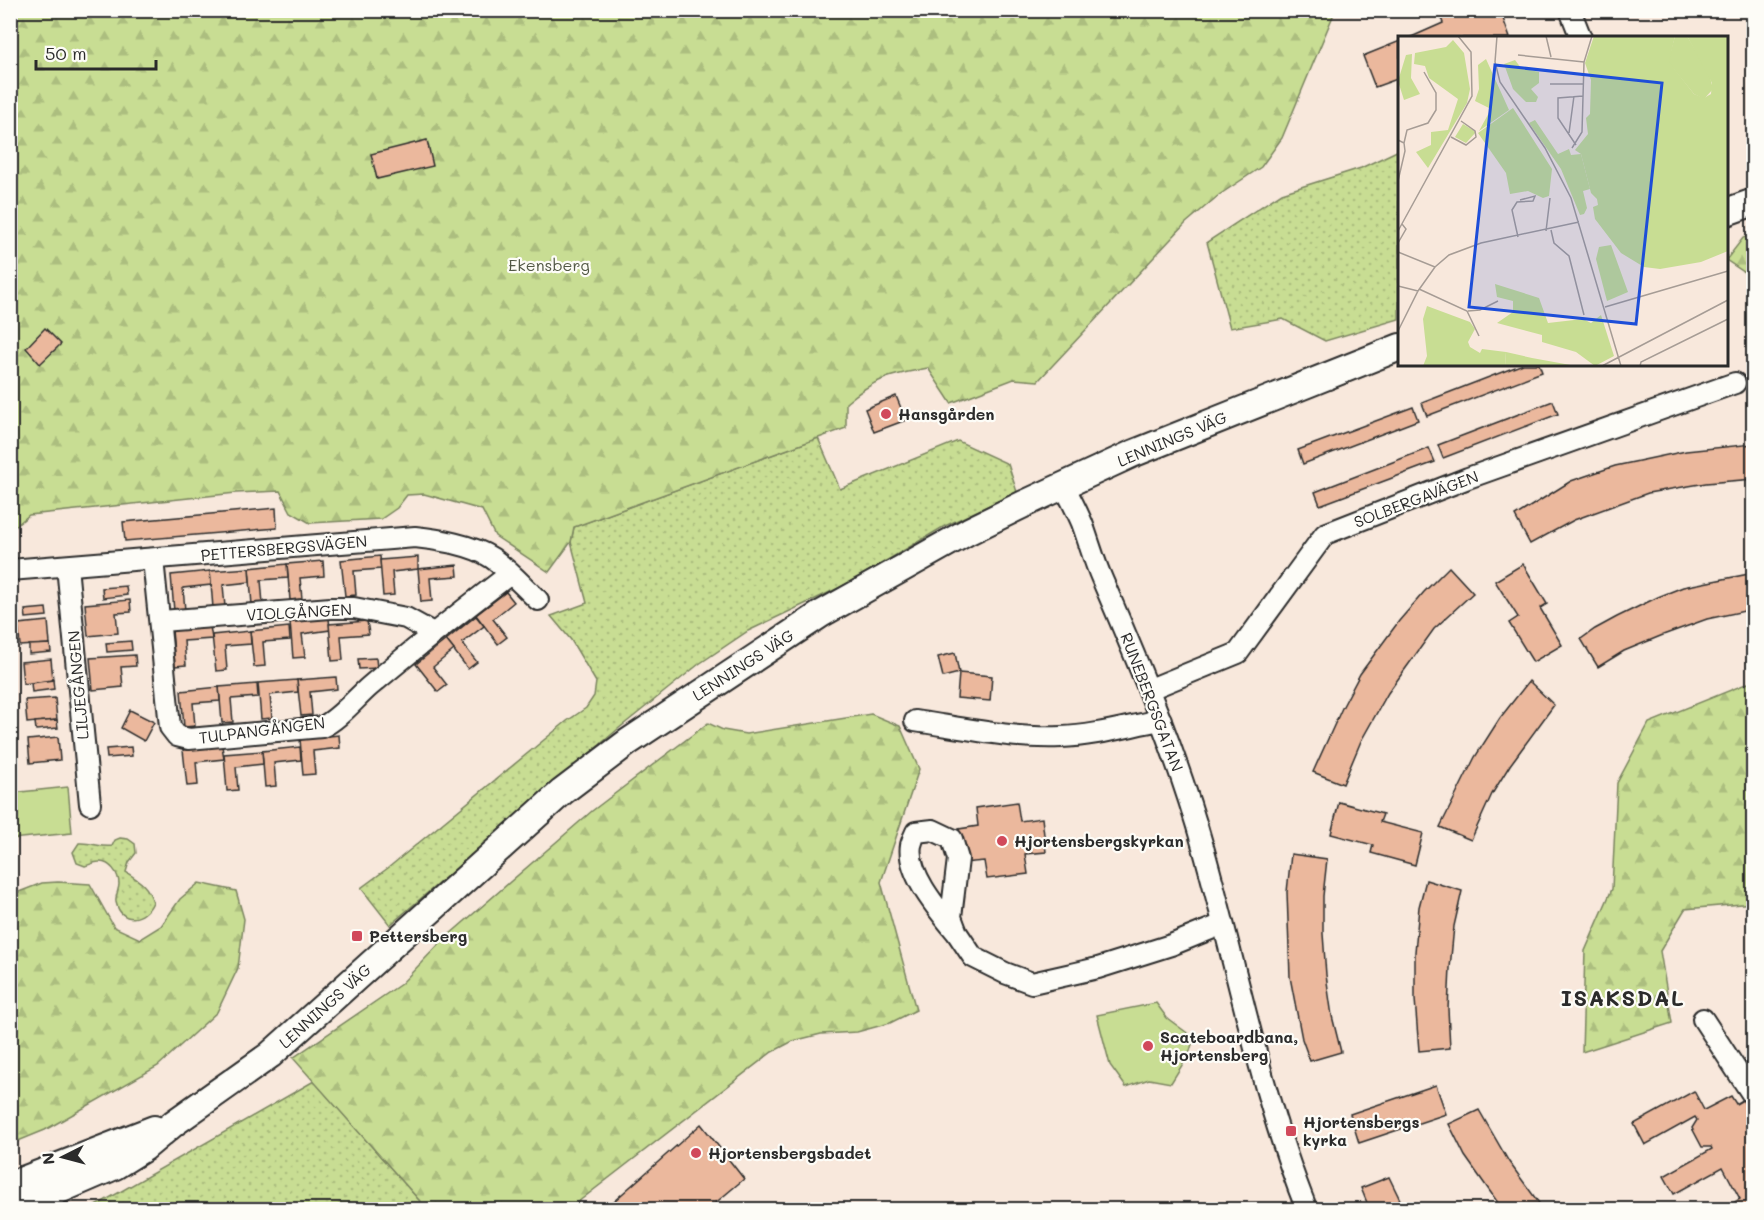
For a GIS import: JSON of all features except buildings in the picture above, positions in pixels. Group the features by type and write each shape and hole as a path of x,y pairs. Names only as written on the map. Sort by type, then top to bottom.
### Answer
{"main road":[{"path":"1728,211 1754,202"},
{"name":"LENNINGS VÄG","path":"13,1209 115,1166 144,1148 174,1123 270,1055 562,792 628,742 821,614 969,531 1132,454 1398,348"},
{"name":"LENNINGS VÄG","path":"10,1185 135,1135 174,1123"}],"street":[{"path":"1570,10 1580,36"},
{"name":"SOLBERGAVÄGEN","path":"1150,689 1238,653 1325,534 1468,478 1735,383"},
{"name":"RUNEBERGSGATAN","path":"1064,486 1082,522 1095,561 1161,720 1202,844 1256,1055 1307,1209"},
{"name":"PETTERSBERGSVÄGEN","path":"10,570 415,537 434,538 490,556 538,600"},
{"name":"TULPANGÅNGEN","path":"153,559 170,727 177,736 189,739 322,727 333,722 359,695 433,633 510,574"},
{"name":"LILJEGÅNGEN","path":"67,566 90,804"},
{"name":"VIOLGÅNGEN","path":"161,621 354,608 406,618 433,633"},
{"path":"915,721 1017,736 1063,737 1116,730 1161,720"},
{"path":"957,933 951,917 958,859 951,839 933,830 916,831 910,847 916,875 932,902 973,957 1032,983 1098,968 1161,949 1224,924"},
{"path":"1704,1019 1754,1097"}],"green space":[{"name":"Ekensberg","path":"11,11 1335,11 1282,138 1261,167 1219,195 1186,223 1038,381 1014,379 951,403 928,368 884,379 866,388 846,403 846,428 574,527 571,542 549,572 495,536 482,510 424,494 407,495 397,508 381,519 310,523 291,512 280,491 236,493 29,515 11,530"},
{"path":"1398,150 1398,319 1325,341 1283,319 1230,328 1207,242 1282,193 1361,168"},
{"path":"1753,234 1753,278 1728,261 1728,257 1743,238"},
{"path":"818,438 840,489 958,441 1008,464 1017,492 943,527 849,583 748,631 699,664 618,729 390,925 361,888 586,708 594,696 596,682 571,640 551,616 587,603 571,542 574,527"},
{"path":"1753,681 1753,903 1685,909 1660,951 1672,1023 1582,1052 1585,951 1612,889 1617,783 1649,723"},
{"path":"871,714 900,726 919,769 881,882 916,1010 890,1023 857,1032 821,1034 793,1041 772,1052 571,1209 427,1209 293,1058 401,984 442,941 592,811 708,723 723,730 746,734"},
{"path":"68,787 72,833 11,839 11,793"},
{"path":"128,839 135,844 136,853 129,862 126,872 143,884 153,902 145,913 133,918 123,914 116,902 119,880 116,872 103,862 85,866 77,863 73,852 79,843 112,846 115,840"},
{"path":"42,883 90,884 114,927 140,939 161,926 180,899 199,883 236,891 244,919 238,968 217,1012 158,1066 45,1130 11,1144 11,895"},
{"name":"Scateboardbana, Hjortensberg","path":"1156,1003 1167,1018 1194,1038 1189,1054 1171,1083 1149,1079 1126,1087 1110,1065 1097,1015"},
{"path":"314,1081 427,1209 90,1209"}],"place":[{"name":"Hansgården","path":"886,414"},
{"name":"Hjortensbergskyrkan","path":"1002,841"},
{"name":"Pettersberg","path":"357,936"},
{"name":"Scateboardbana, Hjortensberg","path":"1148,1046"},
{"name":"Hjortensbergs kyrka","path":"1291,1131"},
{"name":"Hjortensbergsbadet","path":"696,1153"}],"district":[{"name":"ISAKSDAL","path":"1623,998"}]}
